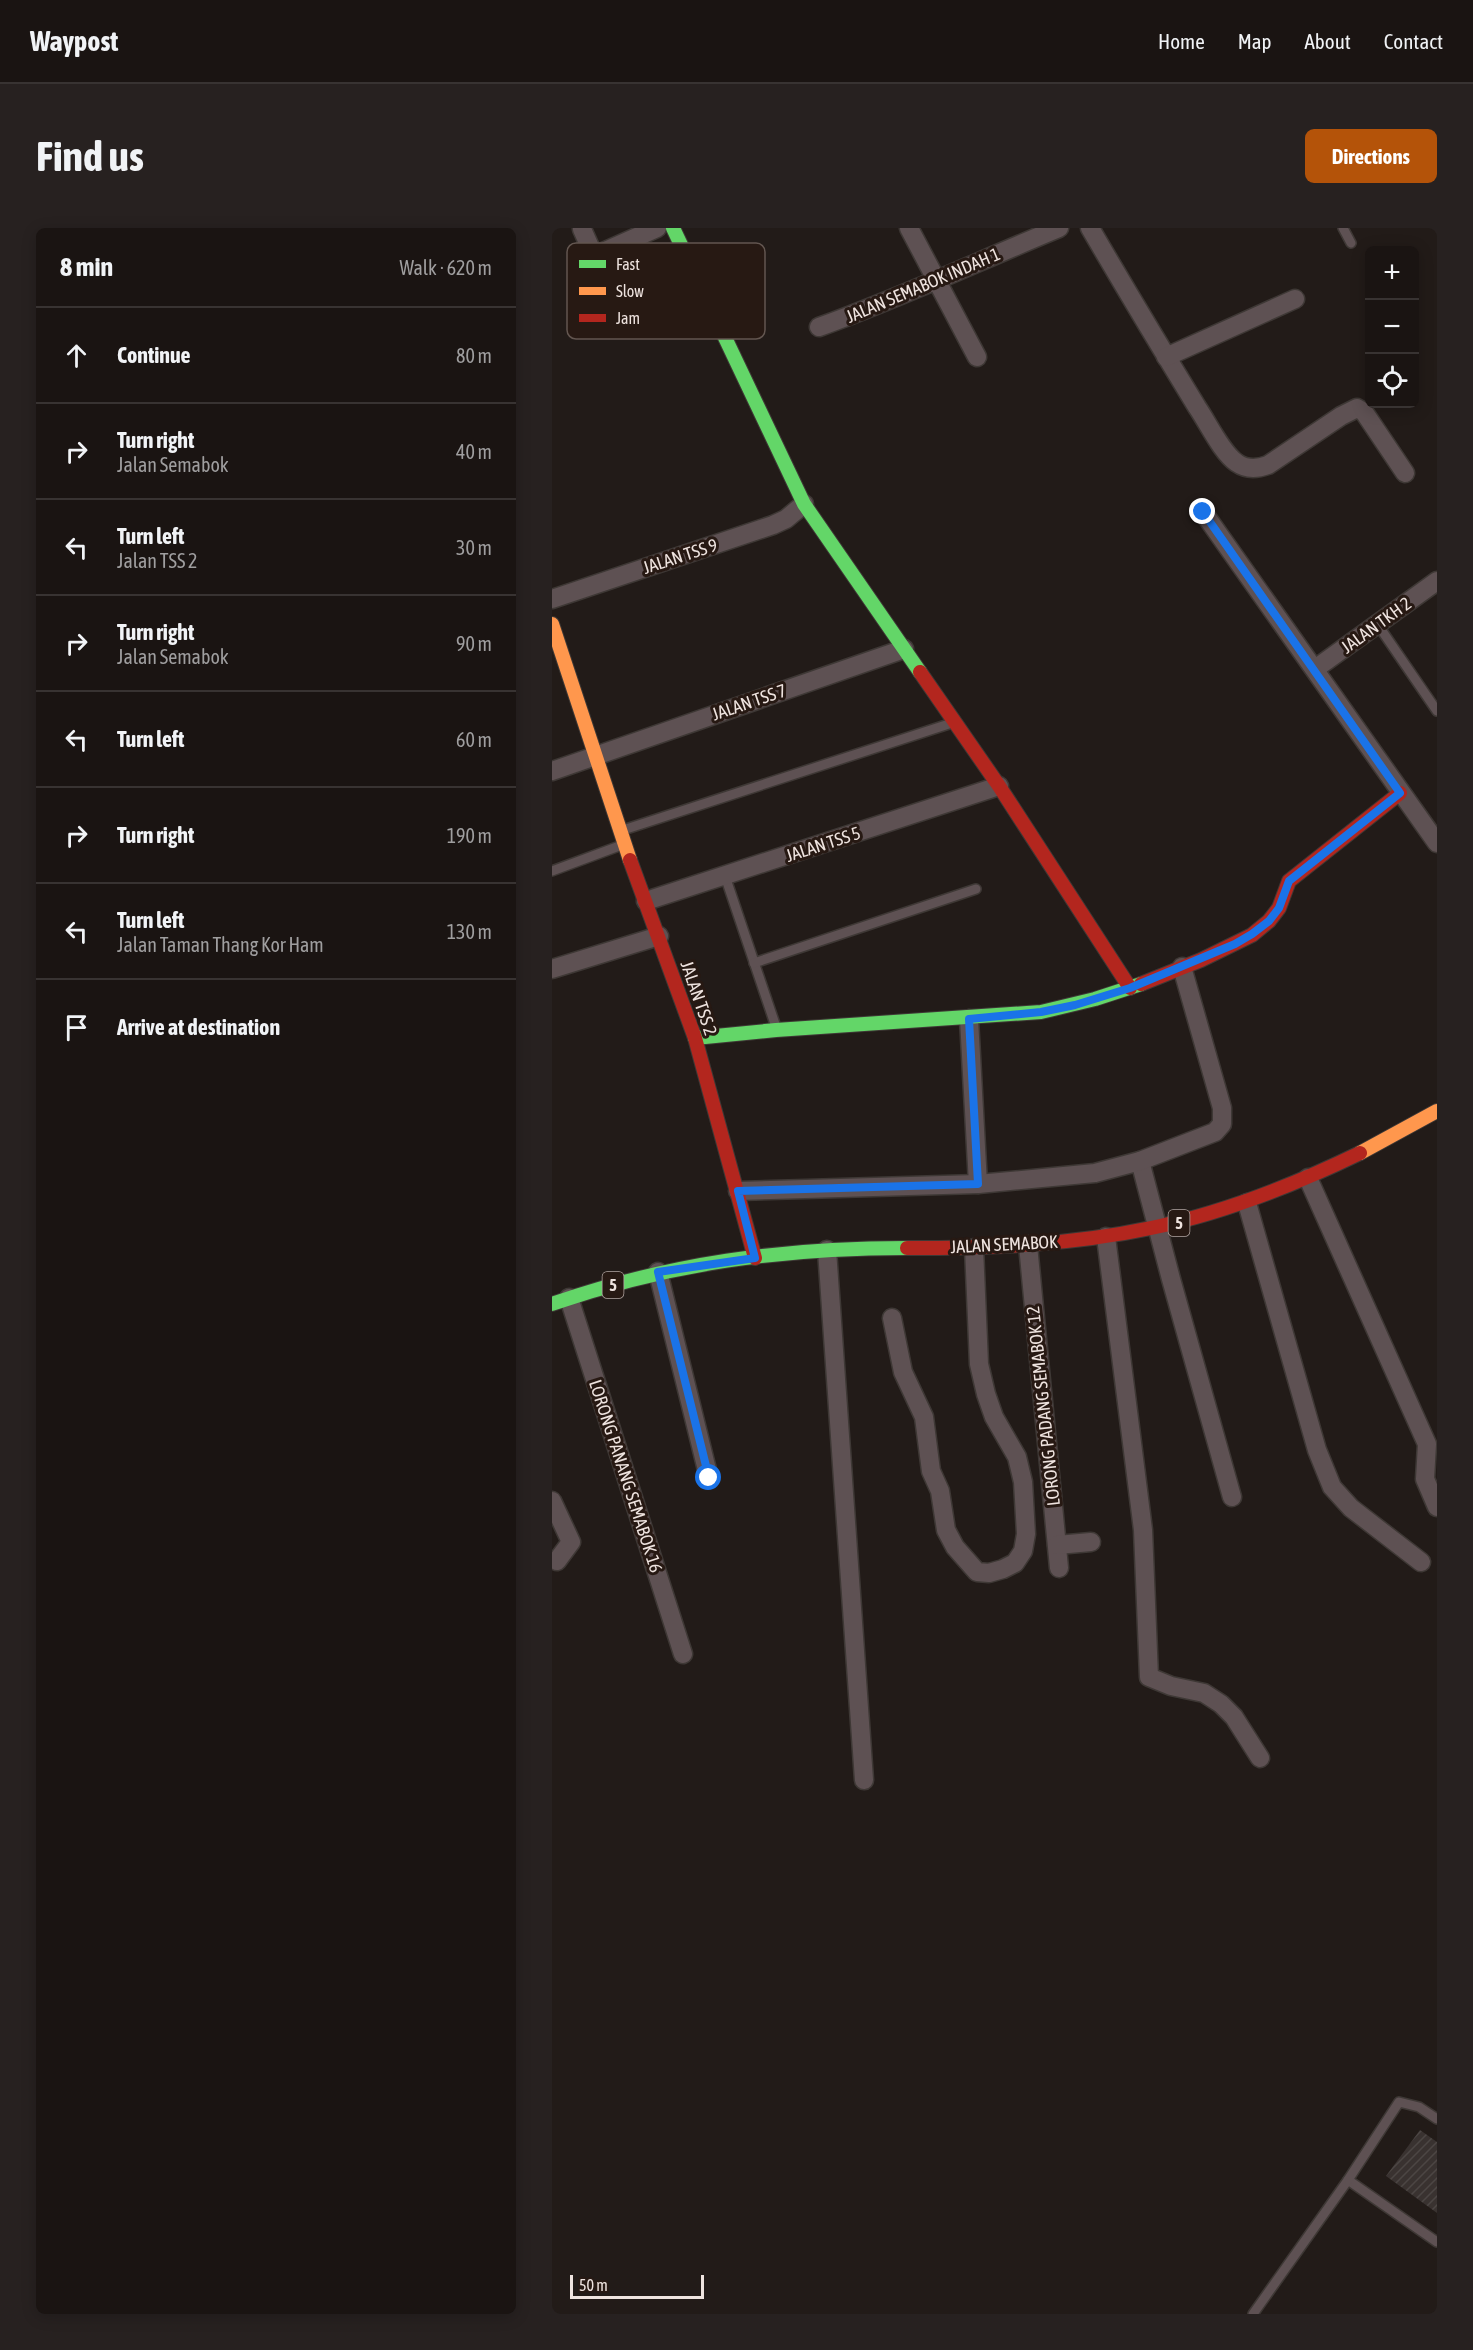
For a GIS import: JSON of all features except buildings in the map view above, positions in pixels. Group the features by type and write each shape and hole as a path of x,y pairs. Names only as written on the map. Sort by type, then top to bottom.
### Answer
{"street":[{"path":"623,243 657,228"},
{"path":"673,228 680,243"},
{"path":"909,228 977,357"},
{"name":"JALAN SEMABOK INDAH 1","path":"819,327 869,309 1059,228"},
{"path":"1090,228 1166,357 1231,459 1248,468 1257,469 1268,465 1341,416 1358,408 1364,412 1405,473"},
{"path":"582,229 588,243"},
{"path":"1166,357 1295,299"},
{"path":"726,339 804,504 999,786 1130,988"},
{"name":"JALAN TSS 9","path":"552,599 773,525 786,519 804,504"},
{"path":"1203,512 1400,793 1435,837"},
{"name":"JALAN TKH 2","path":"1315,669 1437,581"},
{"name":"JALAN TSS 2","path":"552,624 622,838 695,1038 755,1258"},
{"name":"JALAN TSS 7","path":"552,771 904,649"},
{"name":"JALAN TSS 5","path":"646,901 999,786"},
{"path":"695,1038 776,1030 969,1019 1041,1012 1075,1005 1130,988 1182,967 1252,934 1269,921 1279,908 1289,881 1400,793"},
{"path":"552,969 659,936"},
{"path":"738,1191 978,1184 1095,1173 1140,1161 1215,1132 1222,1124 1222,1108 1182,967"},
{"path":"969,1019 978,1184"},
{"name":"JALAN SEMABOK","path":"561,1301 658,1272 755,1258 827,1250 1028,1245 1106,1237 1157,1228 1247,1203 1308,1178 1373,1147 1437,1111"},
{"path":"1140,1161 1232,1497"},
{"path":"1308,1178 1427,1444 1425,1479 1437,1507"},
{"path":"1247,1203 1317,1450 1332,1487 1352,1508 1421,1562"},
{"path":"1106,1237 1143,1530 1149,1677 1171,1686 1204,1693 1221,1704 1234,1717 1260,1758"},
{"name":"LORONG PADANG SEMABOK 12","path":"1028,1245 1059,1568"},
{"path":"892,1318 903,1372 924,1417 931,1471 940,1491 946,1530 955,1547 977,1572 989,1573 1003,1569 1014,1563 1023,1551 1025,1508 1023,1482 1017,1457 994,1417 979,1364 975,1248"},
{"path":"827,1250 864,1779"},
{"path":"658,1272 709,1478"},
{"name":"LORONG PANANG SEMABOK 16","path":"561,1301 683,1654"},
{"path":"552,1501 571,1542 557,1561"},
{"path":"1057,1545 1091,1542"}],"lane":[{"path":"1344,228 1351,243"},
{"path":"1378,625 1437,711"},
{"path":"552,871 622,838 955,722"},
{"path":"725,876 776,1030"},
{"path":"754,963 976,889"},
{"path":"1253,2314 1348,2180 1399,2102 1419,2107 1437,2120"},
{"path":"1348,2180 1437,2242"}],"traffic: fast":[{"path":"673,228 680,243"},
{"path":"726,339 804,504 920,672"},
{"path":"695,1038 776,1030 1041,1012 1095,999 1141,984"},
{"path":"552,1304 640,1278 727,1261 815,1251 907,1248"}],"traffic: slow":[{"path":"552,624 630,860"},
{"path":"1360,1153 1437,1111"}],"traffic: jam":[{"path":"920,672 999,786 1130,988"},
{"path":"1141,984 1201,960 1252,935 1269,921 1279,908 1289,881 1400,793"},
{"path":"630,860 695,1038 755,1258"},
{"path":"907,1248 1060,1242 1151,1228 1258,1197 1360,1153"}],"route":[{"path":"709,1478 658,1272 755,1258 738,1191 978,1184 969,1019 1041,1012 1075,1005 1130,988 1235,944 1269,921 1279,908 1289,881 1400,793 1203,512"}]}
